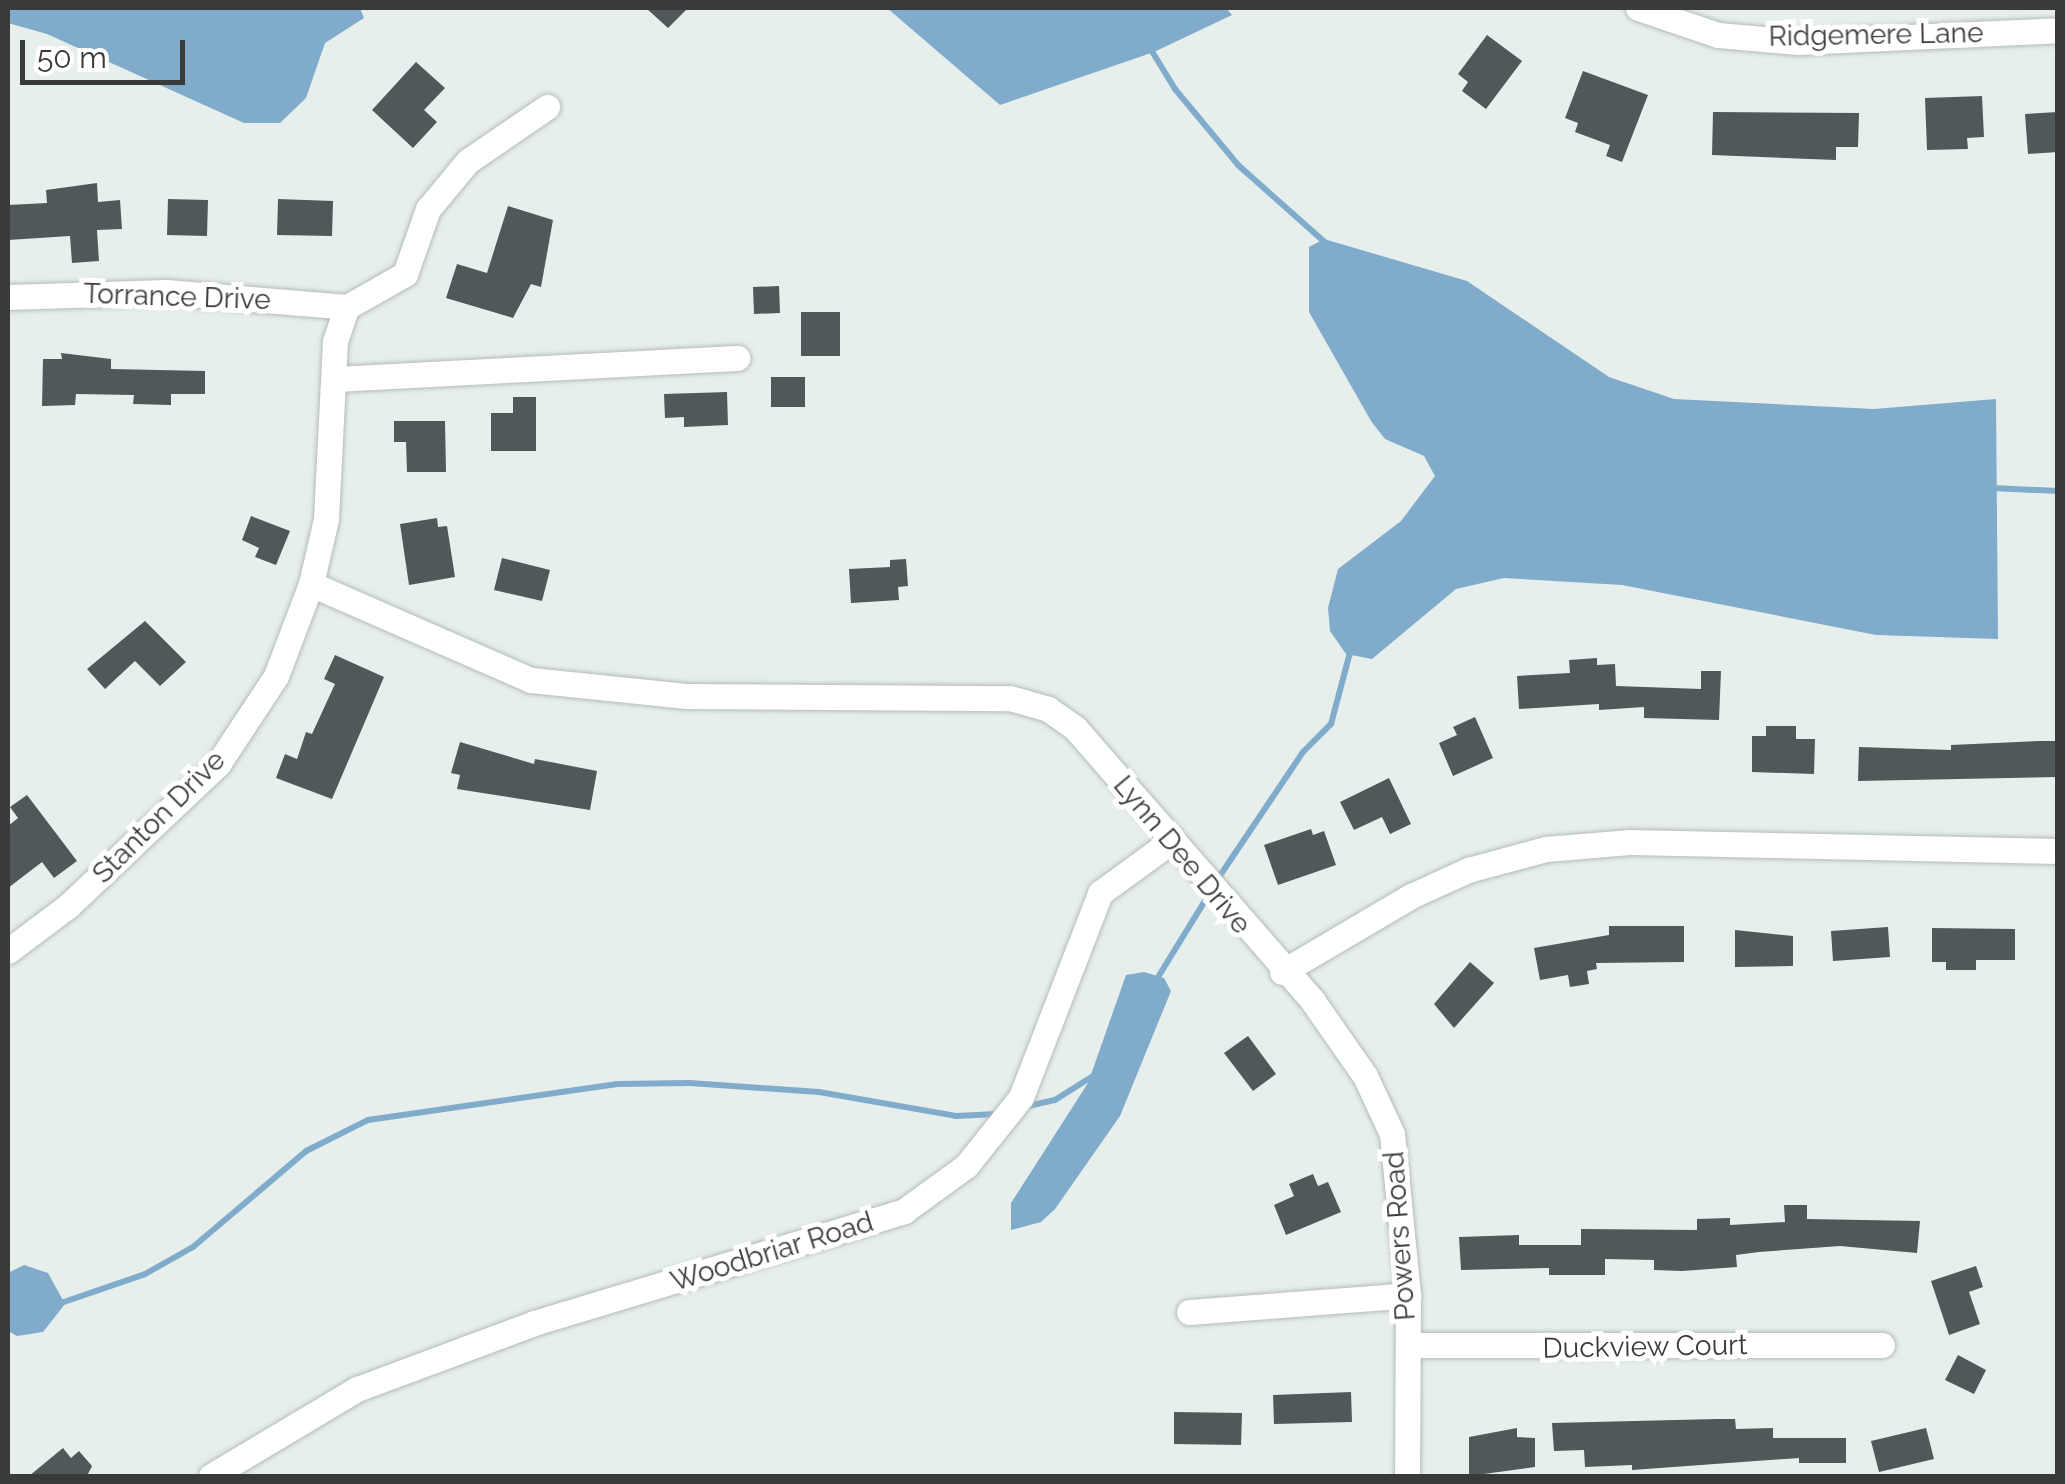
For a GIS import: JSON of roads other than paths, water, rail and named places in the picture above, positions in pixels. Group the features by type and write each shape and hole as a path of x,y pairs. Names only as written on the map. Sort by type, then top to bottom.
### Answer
{"street":[{"name":"Ridgemere Lane","path":"1638,8 1718,35 1798,42 2058,30"},
{"path":"347,307 405,274 428,209 468,161 547,107"},
{"name":"Torrance Drive","path":"8,298 166,292 347,307"},
{"name":"Stanton Drive","path":"8,951 68,906 218,764 276,676 311,584 326,519 335,341 347,307"},
{"path":"334,379 737,358"},
{"name":"Lynn Dee Drive","path":"311,584 531,680 686,696 773,692 1029,704 1084,737 1282,972"},
{"name":"Woodbriar Road","path":"211,1476 375,1382 534,1322 904,1211 966,1166 1021,1097 1100,894 1170,842"},
{"path":"1282,972 1411,896 1468,870 1546,849 1630,842 2058,851"},
{"name":"Powers Road","path":"1282,972 1335,1030 1392,1134 1408,1295 1408,1476"},
{"path":"1189,1312 1408,1295"},
{"name":"Duckview Court","path":"1408,1346 1866,1340 1882,1345"}],"water":[{"path":"8,8 360,8 364,18 325,43 306,98 280,123 244,123 47,34 8,23"},
{"path":"887,8 1226,8 1232,15 1154,52 1000,105"},
{"path":"1324,239 1467,281 1609,377 1674,399 1874,409 1996,399 1998,639 1876,635 1622,585 1504,578 1456,589 1372,659 1346,654 1330,631 1328,608 1338,569 1401,521 1435,476 1424,456 1385,439 1371,421 1309,312 1309,247"},
{"path":"1144,972 1164,978 1171,991 1120,1116 1055,1209 1041,1222 1011,1230 1011,1203 1088,1083 1126,975"},
{"path":"24,1265 48,1273 65,1304 43,1332 17,1336 8,1331 8,1273"}],"waterway":[{"path":"1150,48 1175,89 1238,165 1328,245"},
{"path":"1992,488 2058,491"},
{"path":"1217,880 1303,752 1331,724 1351,649"},
{"path":"1155,982 1211,891"},
{"path":"1024,1107 1055,1100 1093,1076"},
{"path":"58,1304 145,1274 193,1247 306,1151 368,1120 617,1084 690,1083 819,1092 956,1116 997,1114"}]}
